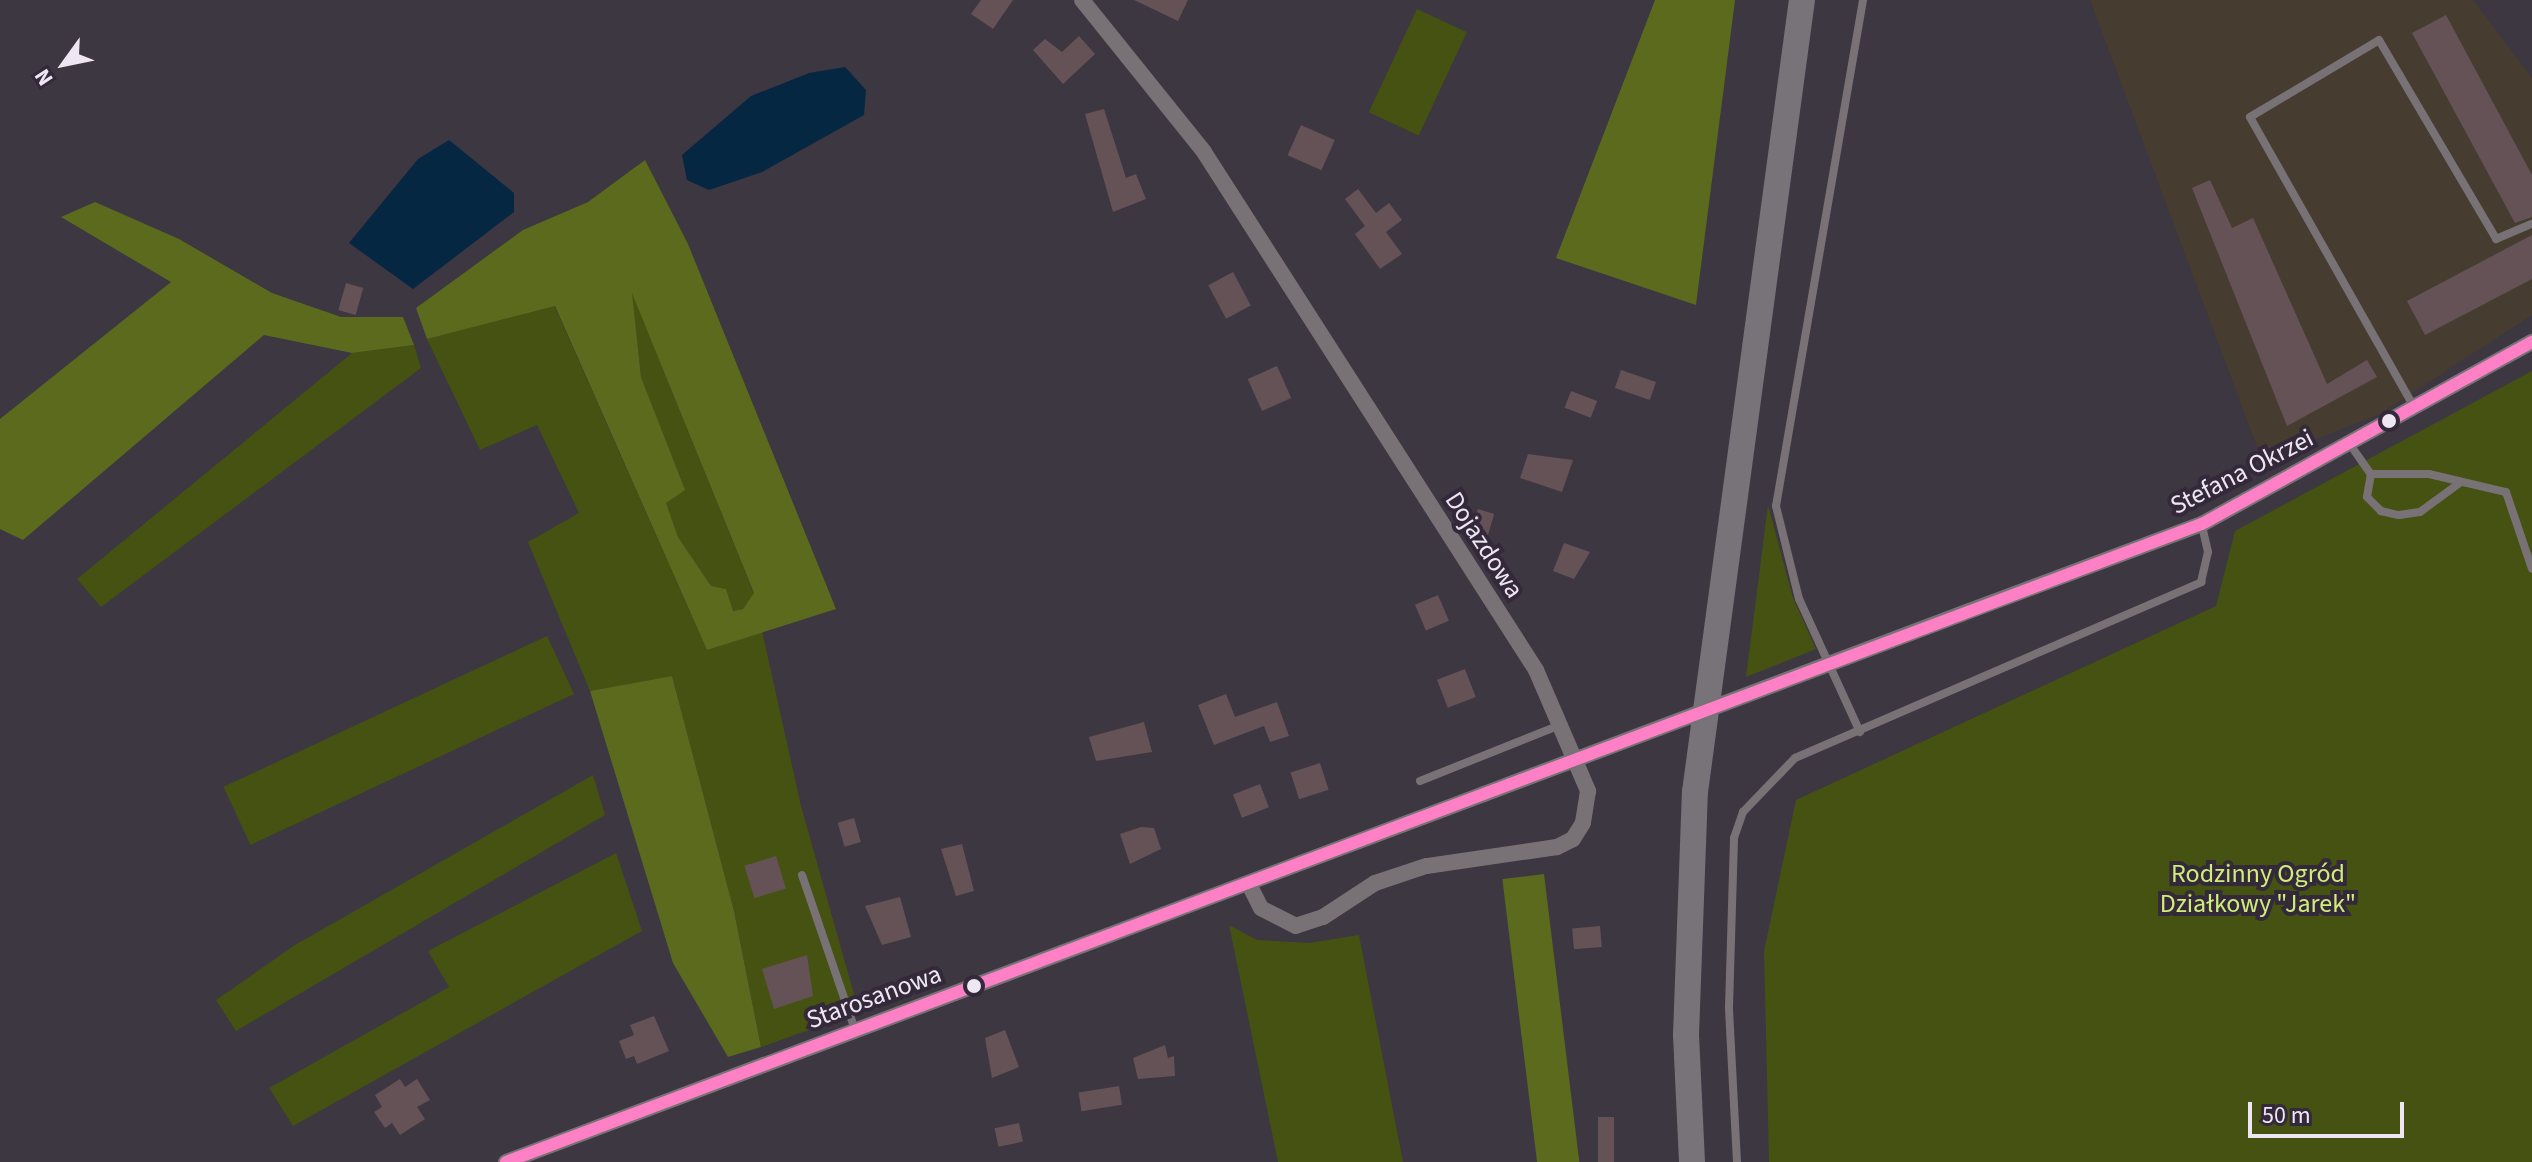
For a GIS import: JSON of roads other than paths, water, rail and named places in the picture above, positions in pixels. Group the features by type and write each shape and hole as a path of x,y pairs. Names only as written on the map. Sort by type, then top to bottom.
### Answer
{"main road":[{"path":"1692,1162 1686,1035 1695,792 1802,0"}],"street":[{"name":"Dojazdowa","path":"1082,0 1204,152 1536,670 1588,791 1583,823 1573,839 1557,847 1426,866 1375,883 1323,917 1296,926 1261,908 1249,884"},
{"name":"Stefana Okrzei","path":"1484,794 2202,524 2532,342"},
{"name":"Starosanowa","path":"506,1162 1484,794"}],"lane":[{"path":"1860,732 1799,599 1776,506 1863,0"},
{"path":"2414,407 2250,117 2379,40 2496,239 2532,224"},
{"path":"2349,443 2371,474 2367,497 2381,511 2399,515 2420,512 2461,482"},
{"path":"2371,474 2461,482 2506,492 2532,569"},
{"path":"1737,1162 1729,1007 1734,838 1743,812 1795,758 2201,582 2208,552 2202,524"},
{"path":"1420,781 1561,724"},
{"path":"802,875 855,1030"}],"water":[{"path":"845,67 866,90 864,115 762,172 709,190 687,180 682,155 751,96 809,73"},
{"path":"449,140 514,193 514,212 413,289 349,243 418,159"}],"park label":[{"name":"Rodzinny Ogród Działkowy \"Jarek\"","path":"2258,889"}]}
